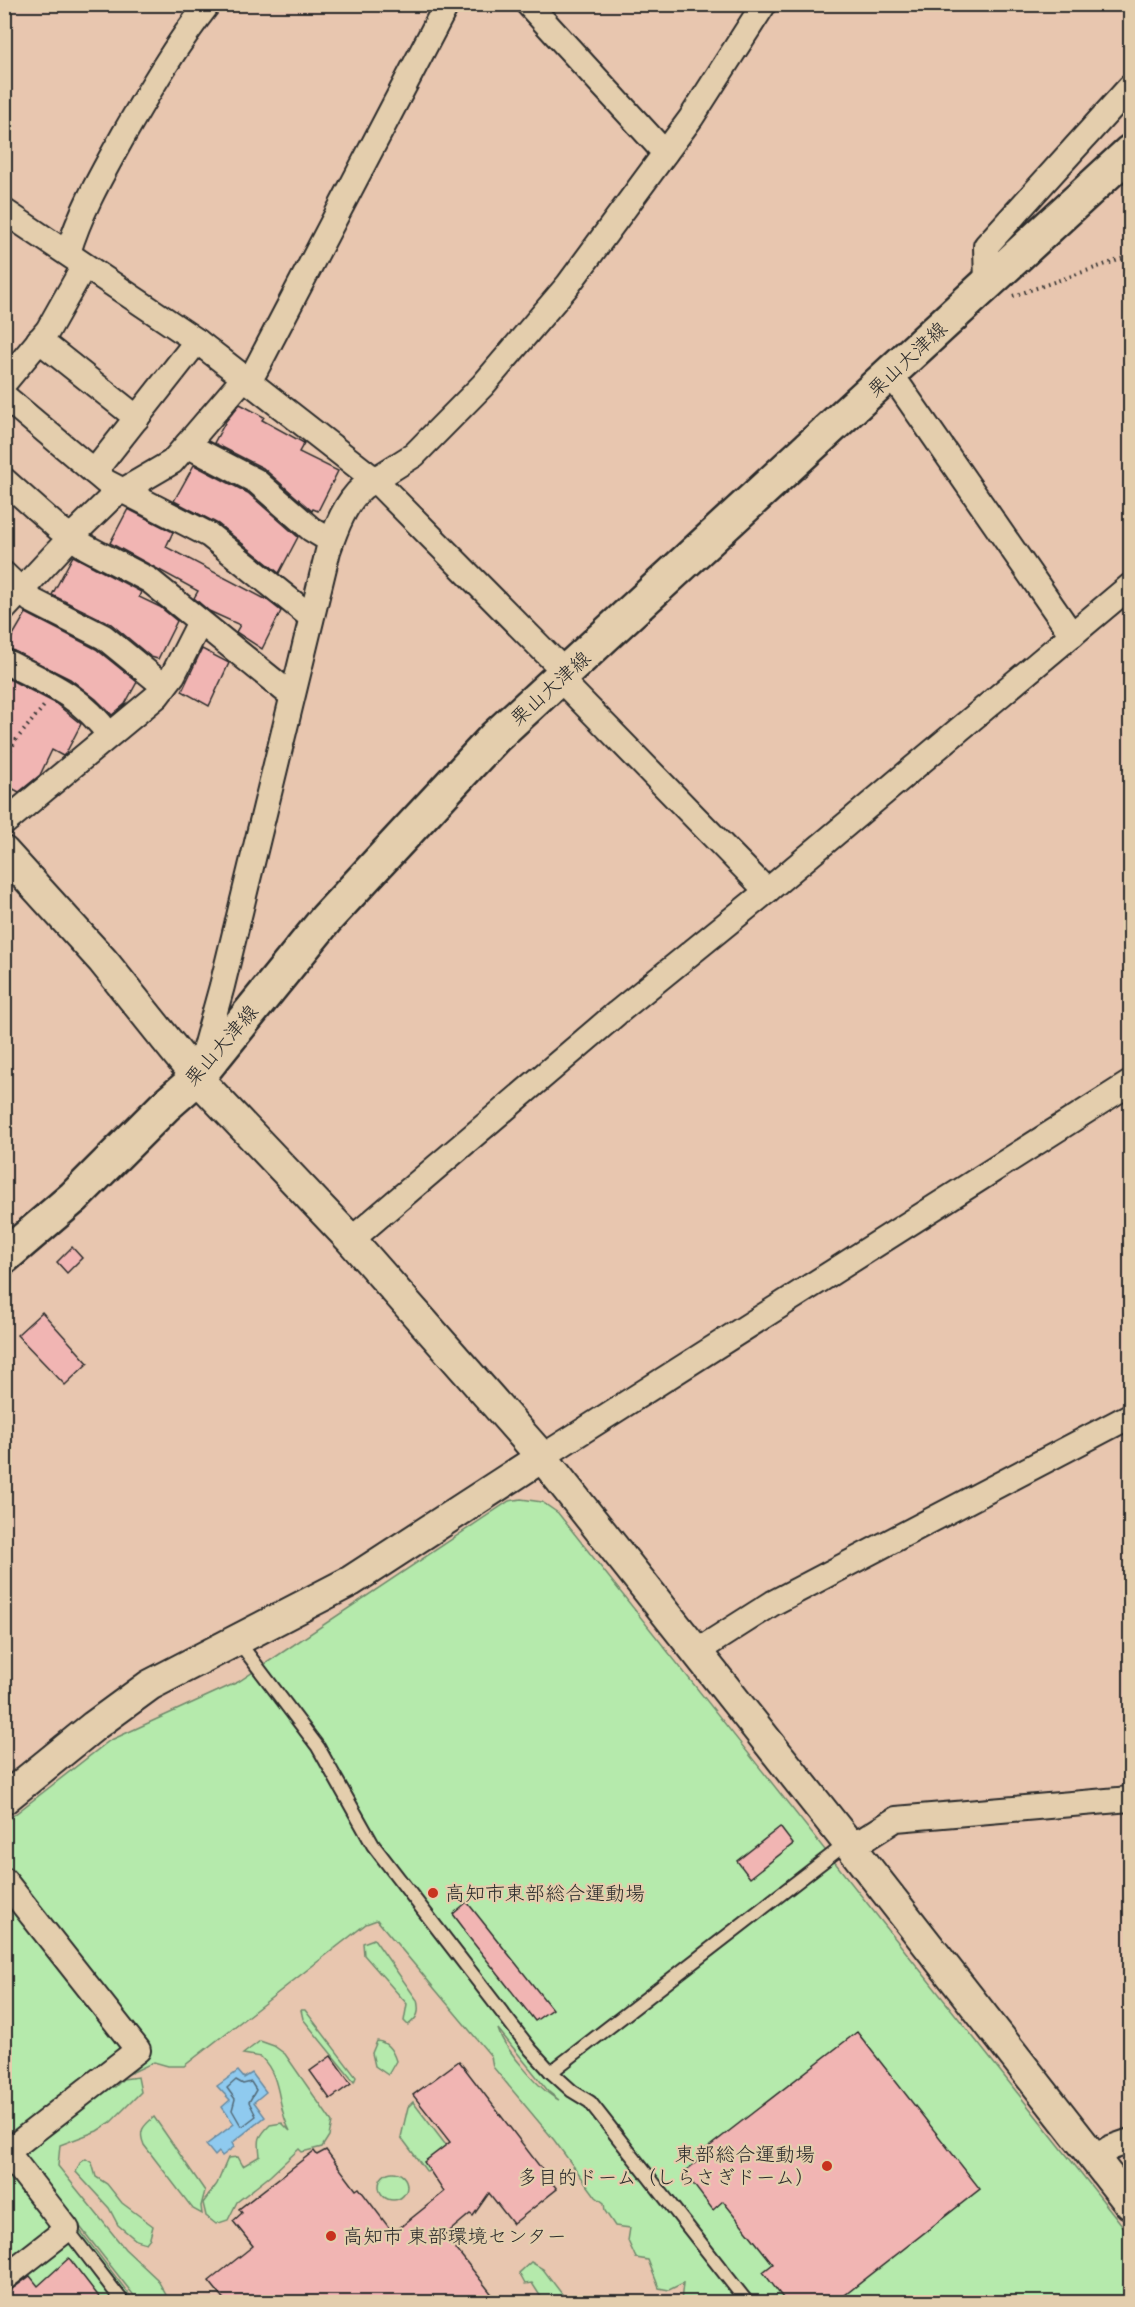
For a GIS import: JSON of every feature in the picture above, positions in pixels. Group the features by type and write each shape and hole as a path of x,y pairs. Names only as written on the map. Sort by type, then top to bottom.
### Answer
{"main road":[{"name":"栗山大津線","path":"4,1257 74,1197 165,1106 197,1078 326,919 495,737 1131,153"}],"street":[{"path":"4,383 48,330 76,259 78,223 157,77 208,4"},
{"path":"4,609 13,583 71,537 112,497 172,462 244,378 255,371 447,4"},
{"path":"528,4 665,153"},
{"path":"197,1078 222,986 291,695 331,541 344,511 356,493 414,454 483,385 568,285 691,118 764,4"},
{"path":"987,284 986,246 1131,87"},
{"path":"4,211 197,341 375,480 767,891"},
{"path":"39,340 137,418"},
{"path":"94,472 197,341"},
{"path":"891,374 1072,635"},
{"path":"4,396 106,482 209,535 311,618"},
{"path":"187,445 256,481 311,528 331,541"},
{"path":"4,480 71,537 149,580 291,695"},
{"path":"13,583 30,600 104,637 164,686"},
{"path":"351,1240 617,1013 767,891 1131,586"},
{"path":"6,817 157,696 173,675 200,622"},
{"path":"4,661 66,692 101,723 109,735"},
{"path":"4,852 103,961 197,1078 351,1240 542,1457 699,1655 860,1840 1095,2159 1131,2204"},
{"path":"4,1799 94,1726 150,1685 351,1581 1131,1083"},
{"path":"699,1655 711,1643 773,1603 1131,1416"},
{"path":"860,1840 896,1819 1131,1799"},
{"path":"4,1880 138,2050 7,2152 67,2229 4,2278"},
{"path":"1095,2159 1110,2148 1131,2141"}],"lane":[{"path":"238,1641 318,1747 373,1845 531,2050 572,2091 590,2102 747,2302"},
{"path":"551,2072 860,1840"},
{"path":"67,2229 123,2302"}],"path":[{"path":"987,284 1000,300 1131,256"},
{"path":"4,761 16,740 58,688"}],"green space":[{"name":"高知市東部総合運動場","path":"521,1499 542,1502 558,1513 1130,2235 1130,2302 681,2302 683,2283 669,2290 659,2288 648,2260 636,2258 628,2241 630,2228 615,2226 605,2211 604,2203 596,2197 554,2140 493,2067 491,2056 377,1920 366,1924 184,2066 168,2066 154,2062 118,2079 109,2086 115,2087 123,2079 138,2077 141,2092 111,2122 97,2131 60,2145 58,2166 125,2249 157,2279 170,2302 139,2302 24,2155 40,2141 22,2155 135,2302 5,2302 5,1822 109,1741 238,1682 509,1501","holes":["498,2029 549,2092 559,2100 552,2096 524,2069 507,2047"]},
{"path":"374,1939 417,2000 417,2014 408,2025 404,2021 407,2004 364,1955 363,1943"},
{"path":"301,2010 305,2010 356,2077 354,2082 303,2019"},
{"path":"260,2041 274,2046 285,2054 332,2122 329,2136 322,2147 302,2152 299,2149 237,2202 228,2220 216,2224 206,2216 203,2203 217,2184 228,2158 238,2157 243,2166 260,2156 260,2139 270,2125 282,2123 290,2131 273,2074 268,2065 261,2057 243,2054"},
{"path":"377,2041 389,2048 396,2061 388,2075 375,2066 372,2053"},
{"path":"413,2102 458,2161 441,2164 427,2172 401,2137 408,2107"},
{"path":"154,2117 205,2191 201,2206 202,2214 193,2209 144,2145 141,2136 143,2129"},
{"path":"86,2159 92,2163 96,2177 107,2184 122,2203 153,2226 146,2243 136,2240 118,2225 109,2208 76,2172 80,2163"},
{"path":"393,2172 403,2176 407,2186 403,2196 393,2200 383,2196 379,2186 383,2176"},
{"path":"531,2262 543,2269 568,2302 544,2302 532,2283 525,2284 519,2273"}],"water":[{"path":"238,2071 244,2078 252,2073 266,2092 254,2102 265,2117 232,2143 234,2147 222,2156 219,2152 215,2156 206,2145 234,2124 222,2107 230,2100 217,2086"}],"building":[{"path":"240,404 264,417 262,420 304,443 299,452 338,471 318,511 313,509 312,511 263,468 214,443 226,421"},
{"path":"194,465 248,493 298,537 279,573 218,524 174,501"},
{"path":"128,509 173,532 166,547 267,600 281,611 262,649 236,632 240,625 209,611 194,598 198,591 110,543"},
{"path":"73,556 141,592 139,597 160,607 177,621 158,659 151,657 111,624 52,595"},
{"path":"26,613 96,649 137,682 125,704 112,715 70,679 6,647"},
{"path":"202,649 229,663 209,706 182,691"},
{"path":"9,679 55,703 81,724 66,753 63,756 52,750 40,775 19,792 4,784 4,688"},
{"path":"72,1247 82,1258 67,1273 57,1262"},
{"path":"42,1312 88,1363 65,1385 17,1335"},
{"path":"780,1827 793,1844 750,1878 737,1861"},
{"path":"467,1902 552,2009 535,2021 453,1914"},
{"name":"東部総合運動場 多目的ドーム（しらさぎドーム）","path":"857,2032 980,2189 836,2302 786,2302 763,2272 773,2264 723,2201 713,2210 684,2172 699,2160 697,2156"},
{"path":"331,2056 351,2084 330,2099 310,2071"},
{"path":"459,2061 557,2189 513,2224 489,2193 473,2216 470,2214 445,2235 498,2302 226,2302 209,2281 253,2246 233,2221 242,2213 239,2209 314,2151 317,2155 326,2150 356,2190 359,2188 393,2233 444,2192 424,2162 450,2142 413,2095"},
{"path":"69,2258 103,2302 4,2302 4,2295 30,2276 38,2286"}],"place":[{"name":"高知市東部総合運動場","path":"433,1893"},
{"name":"東部総合運動場 多目的ドーム（しらさぎドーム）","path":"827,2166"},
{"name":"高知市 東部環境センター","path":"331,2236"}]}
